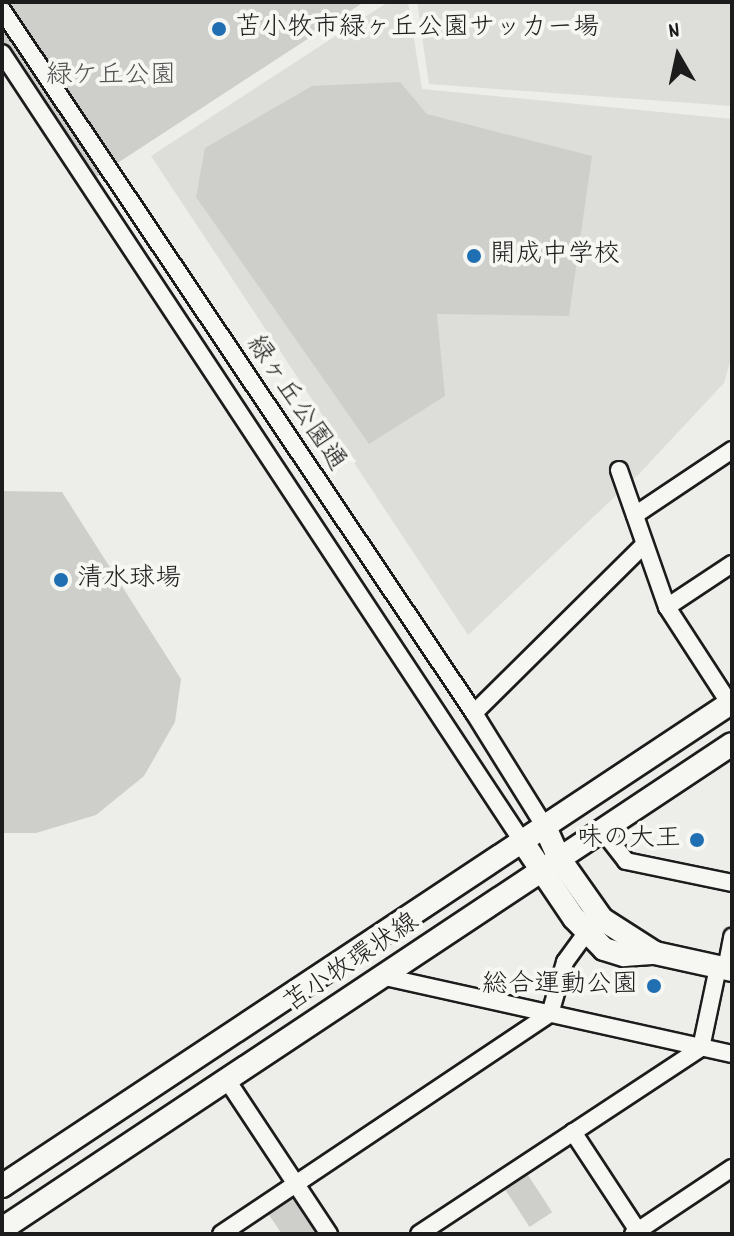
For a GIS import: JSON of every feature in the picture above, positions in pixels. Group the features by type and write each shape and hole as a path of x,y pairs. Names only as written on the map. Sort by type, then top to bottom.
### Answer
{"main road":[{"name":"苫小牧環状線","path":"2,1186 731,704"},
{"name":"苫小牧環状線","path":"4,1229 732,744"},
{"path":"545,827 551,864 586,933 604,949 624,955 655,953 725,968"},
{"path":"522,841 551,864 602,919 655,953"}],"street":[{"name":"緑ヶ丘公園通","path":"2,10 474,713 545,827"},
{"name":"緑ヶ丘公園通","path":"2,53 522,841"},
{"path":"635,515 732,450"},
{"path":"619,470 667,607 731,704"},
{"path":"474,713 644,545"},
{"path":"667,607 732,564"},
{"path":"602,830 626,861 732,883"},
{"path":"221,1234 550,1014 565,962 586,933"},
{"path":"419,1234 701,1048 732,937"},
{"path":"385,977 732,1054"},
{"path":"227,1080 329,1234"},
{"path":"573,1132 635,1232 732,1168"}],"shaded area":[{"name":"開成中学校","path":"388,2 408,2 422,89 732,119 732,355 724,383 639,474 468,635 151,156"},
{"path":"417,2 732,2 732,106 429,84"}],"green space":[{"name":"緑ケ丘公園","path":"2,2 364,2 87,183 2,53"},
{"path":"400,82 427,114 592,156 569,316 437,314 445,396 369,444 196,197 205,148 312,86"},
{"name":"清水球場","path":"2,491 62,492 181,679 175,722 144,776 96,815 36,833 2,833"},
{"path":"526,1172 552,1212 529,1227 503,1187"},
{"path":"293,1195 319,1234 282,1234 267,1212"}],"place":[{"name":"苫小牧市緑ヶ丘公園サッカー場","path":"219,29"},
{"name":"開成中学校","path":"474,256"},
{"name":"清水球場","path":"61,580"},
{"name":"味の大王","path":"697,840"},
{"name":"総合運動公園","path":"654,986"}]}
